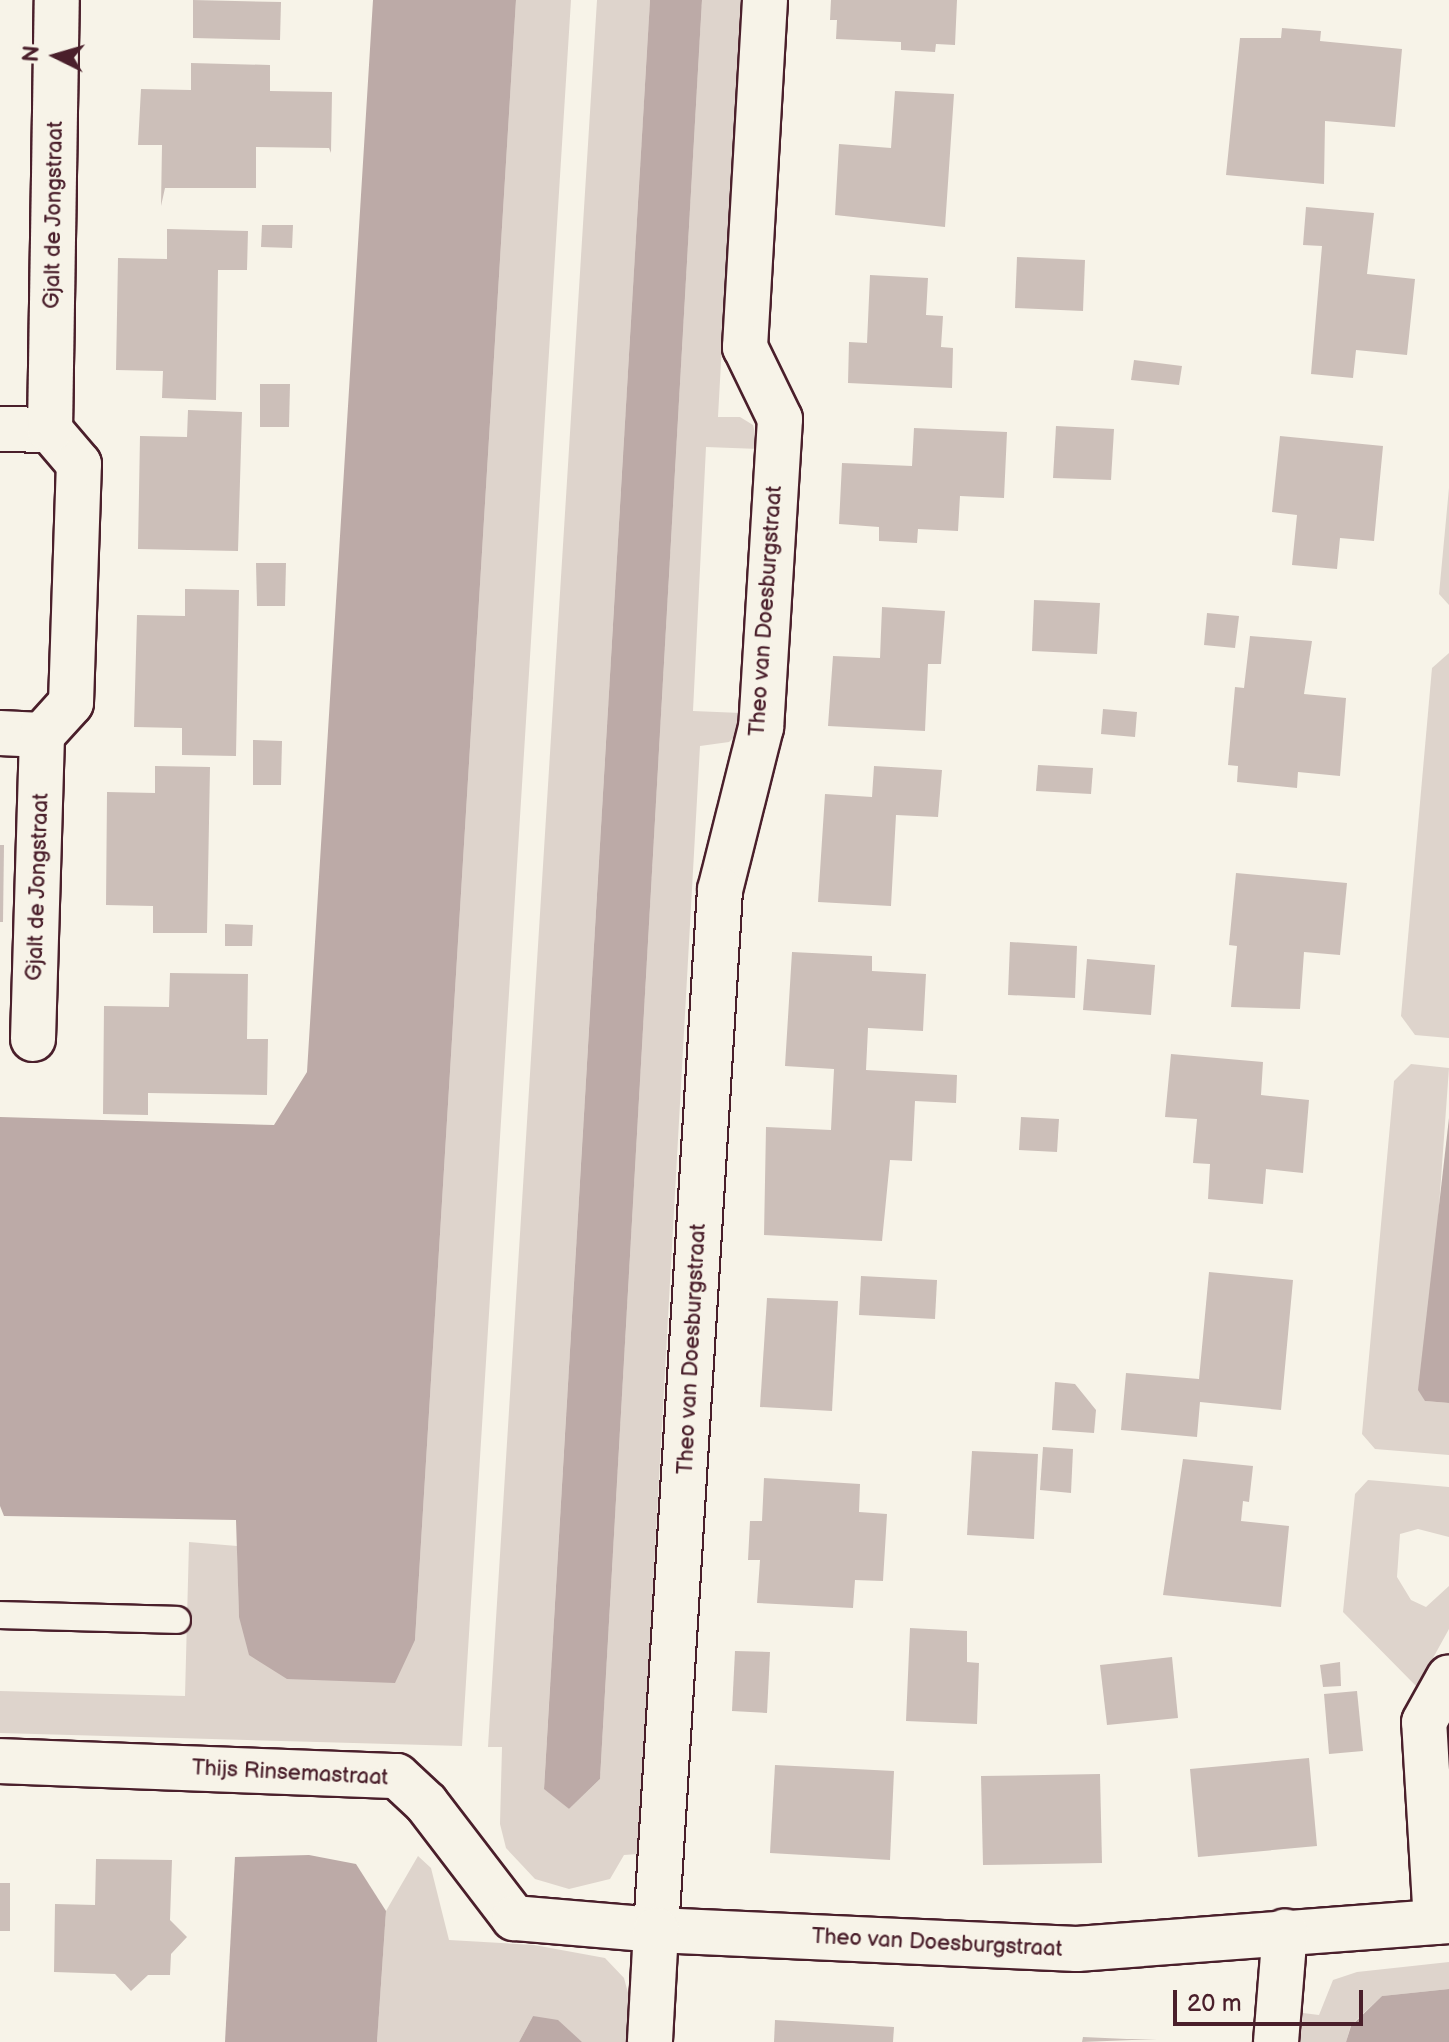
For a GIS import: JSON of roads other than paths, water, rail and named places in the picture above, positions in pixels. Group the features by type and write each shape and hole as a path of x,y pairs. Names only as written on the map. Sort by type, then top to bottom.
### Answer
{"street":[{"name":"Gjalt de Jongstraat","path":"33,1039 21,734 71,703 79,464 50,430 57,0"},
{"name":"Theo van Doesburgstraat","path":"765,0 745,347 780,419 761,727 720,890 656,1930 1077,1949 1285,1931 1442,1922 1424,1722 1449,1677"},
{"path":"0,429 50,430"},
{"name":"Thijs Rinsemastraat","path":"0,1761 397,1776 426,1803 514,1918 656,1930"},
{"path":"650,2042 656,1930"},
{"path":"1276,2042 1285,1931"}],"lane":[{"path":"0,1615 177,1620"}]}
